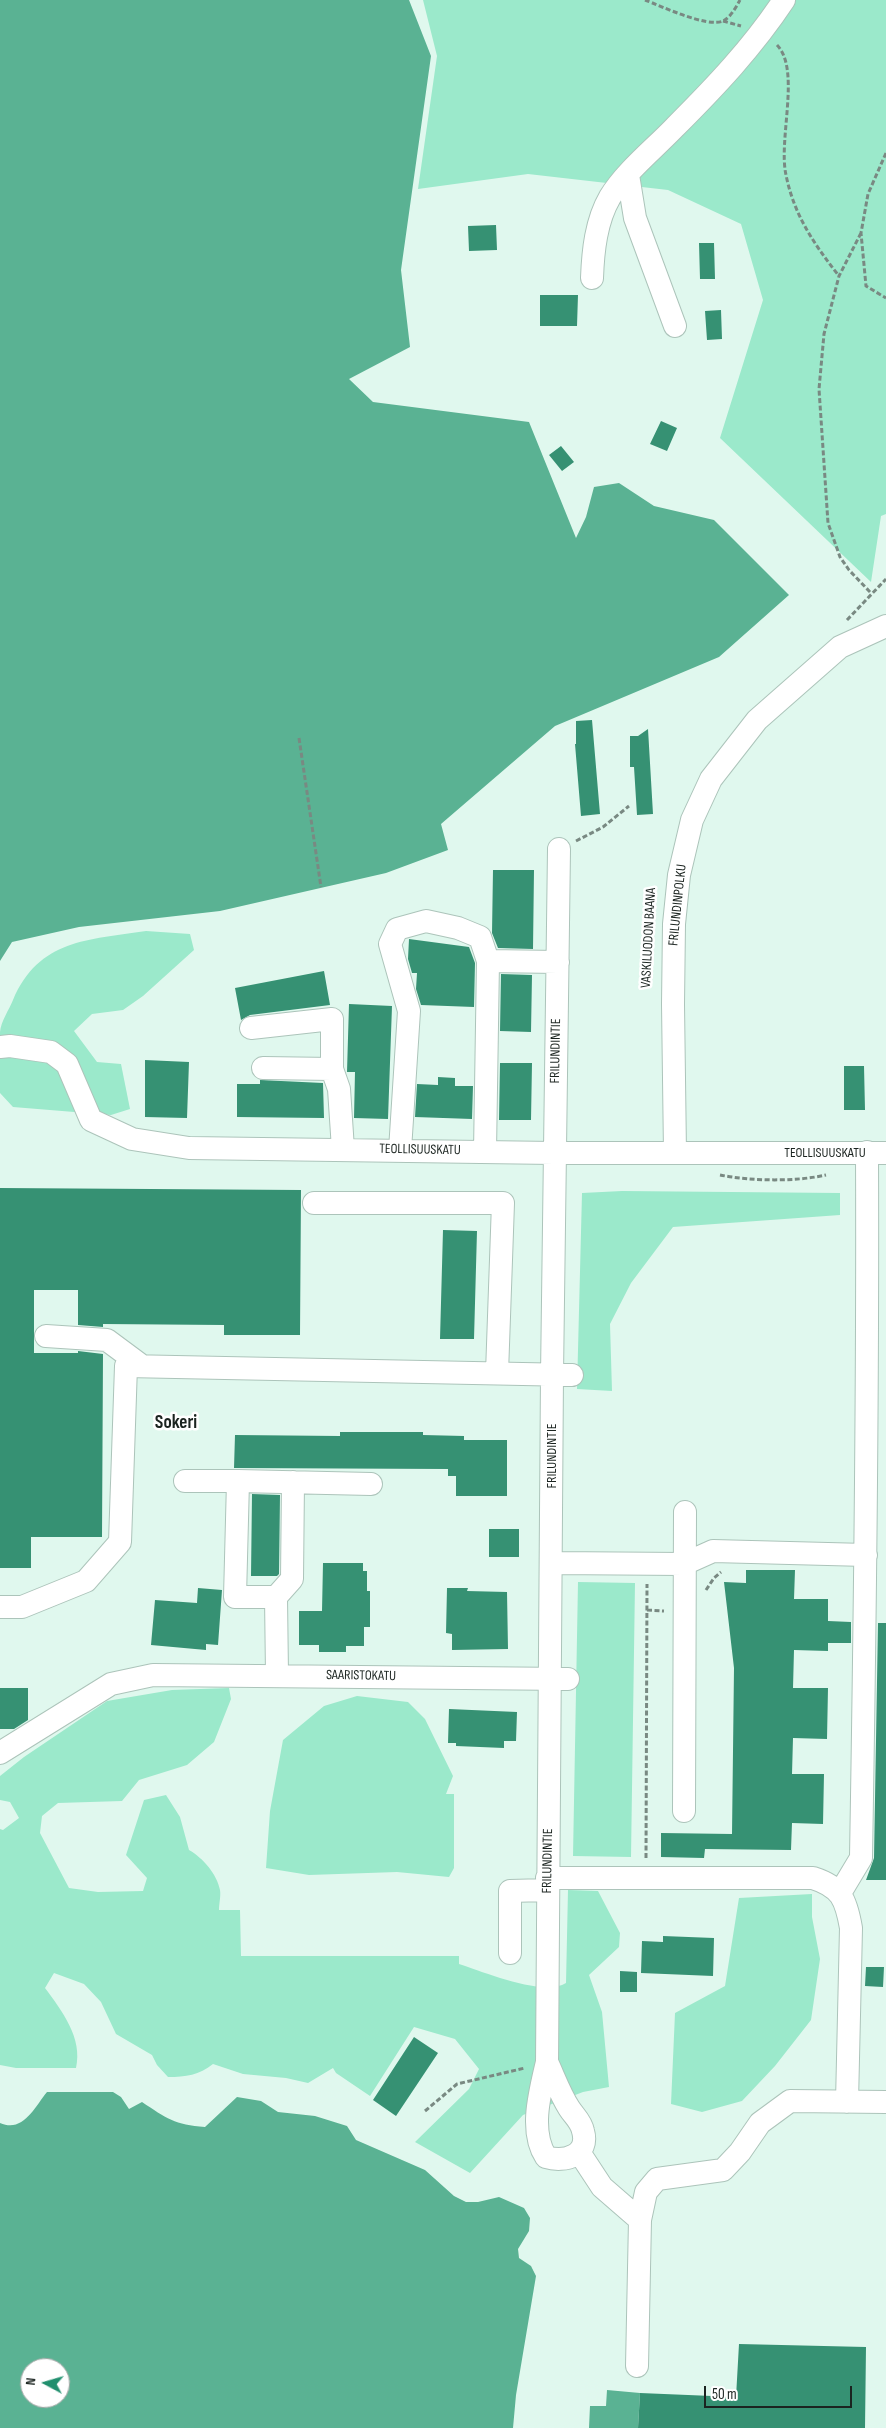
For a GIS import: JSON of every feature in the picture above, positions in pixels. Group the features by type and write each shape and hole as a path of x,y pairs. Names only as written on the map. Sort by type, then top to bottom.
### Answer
{"street":[{"path":"592,278 593,244 610,197 628,175 724,78 762,32 784,0"},
{"path":"628,175 635,218 675,326"},
{"name":"FRILUNDINPOLKU","path":"675,1153 674,924 679,875 692,820 711,779 757,720 840,647 886,626"},
{"name":"FRILUNDINTIE","path":"547,2062 569,2108 579,2119 583,2130 585,2141 579,2152 572,2158 555,2160 546,2157 538,2146 536,2129 547,2062 547,1884 559,1679 552,1563 562,1375 554,1153 559,849"},
{"path":"400,1150 409,1011 390,944 397,929 426,920 458,928 480,937 488,962 485,1152"},
{"path":"488,962 558,962"},
{"path":"251,1028 332,1019 332,1069 339,1089 343,1149"},
{"name":"TEOLLISUUSKATU","path":"0,1047 10,1046 52,1052 67,1064 91,1120 132,1139 189,1148 554,1153 877,1153"},
{"path":"263,1068 332,1069"},
{"path":"840,1892 861,1858 869,1230 877,1153"},
{"path":"314,1202 503,1203 497,1373"},
{"path":"46,1336 107,1340 142,1366"},
{"path":"0,1625 11,1607 86,1581 120,1542 126,1366 562,1375"},
{"path":"185,1481 371,1484"},
{"path":"238,1481 235,1597 276,1597"},
{"path":"277,1675 276,1597 292,1579 293,1482"},
{"path":"684,1811 685,1512"},
{"path":"552,1563 684,1564 713,1551 866,1555"},
{"name":"SAARISTOKATU","path":"0,1753 112,1684 153,1675 559,1679"},
{"path":"510,1953 510,1891 547,1884 813,1878 829,1883 840,1892 847,1909 851,1928 848,2102"},
{"path":"637,2366 640,2220 646,2192 657,2179 723,2170 740,2152 760,2123 790,2101 886,2102"},
{"path":"579,2152 602,2187 640,2220"}],"path":[{"path":"644,0 714,23 723,21 729,16 740,0"},
{"path":"762,32 779,46 788,65 783,150 785,173 792,204 805,229 839,276"},
{"path":"886,153 868,194 861,233 866,286 886,298"},
{"path":"861,233 839,276 824,334 819,389 828,523 840,557 849,570 871,593"},
{"path":"841,627 886,579"},
{"path":"299,738 321,887"},
{"path":"559,849 603,827 630,806"},
{"path":"718,1175 734,1178 810,1178 833,1174"},
{"path":"646,1865 648,1563"},
{"path":"705,1598 706,1590 714,1578 724,1570"},
{"path":"647,1610 684,1612"},
{"path":"425,2111 457,2084 547,2062"}],"shaded area":[{"path":"0,0 409,0 431,56 401,270 410,347 349,379 373,402 529,422 576,538 586,517 594,487 619,483 654,506 714,520 789,595 719,657 555,726 441,824 448,850 386,873 220,911 79,927 12,942 0,961"},
{"path":"423,0 886,0 886,514 881,516 871,582 720,438 763,300 741,224 668,190 528,174 418,189 437,56"},
{"path":"146,931 190,934 194,950 143,996 123,1010 92,1014 74,1031 97,1062 121,1064 130,1109 111,1115 13,1107 0,1093 0,1032 3,1020 24,980 37,965 51,954 68,946 104,937"},
{"path":"622,1191 840,1193 840,1215 673,1227 631,1283 610,1324 612,1391 577,1389 582,1193"},
{"path":"578,1582 635,1583 631,1857 573,1856"},
{"path":"229,1688 231,1699 214,1742 187,1765 139,1780 122,1801 58,1803 42,1816 40,1833 69,1888 98,1892 143,1891 147,1878 126,1855 144,1800 166,1795 180,1817 189,1850 204,1862 216,1878 220,1892 219,1910 240,1910 241,1956 459,1956 459,1964 513,1982 543,1987 556,1987 566,1983 568,1890 598,1891 620,1933 619,1947 589,1975 602,2012 609,2087 583,2092 523,2115 470,2173 415,2142 469,2089 479,2069 455,2039 414,2027 370,2096 336,2073 333,2068 308,2083 286,2078 243,2074 213,2064 203,2071 192,2075 168,2077 157,2065 152,2055 116,2034 101,2002 84,1984 54,1973 45,1988 70,2025 76,2046 76,2068 16,2068 0,2065 0,1829 3,1830 19,1818 10,1802 0,1800 0,1776 24,1757 107,1701 172,1690"},
{"path":"357,1696 408,1702 425,1719 453,1776 446,1794 454,1794 454,1868 449,1877 397,1872 309,1875 266,1868 270,1811 283,1740 324,1706"},
{"path":"812,1894 812,1917 820,1959 811,2020 775,2066 742,2101 702,2112 671,2104 675,2013 725,1986 739,1898"},
{"path":"47,2092 113,2092 121,2097 129,2109 142,2102 171,2120 205,2127 237,2097 261,2101 278,2112 315,2116 347,2126 356,2140 425,2170 454,2196 466,2202 478,2202 499,2197 524,2208 530,2218 529,2231 518,2249 519,2258 531,2266 536,2276 516,2395 513,2428 0,2428 0,2123 15,2125 22,2122"},
{"path":"607,2390 640,2393 638,2428 589,2428 590,2406 606,2406"}],"building":[{"path":"496,225 497,250 469,251 468,226"},
{"path":"699,243 714,243 715,279 700,279"},
{"path":"540,295 578,295 577,326 540,326"},
{"path":"721,310 722,339 707,340 705,311"},
{"path":"661,421 677,428 667,451 650,444"},
{"path":"561,446 574,462 562,471 549,455"},
{"path":"592,720 600,814 581,816 575,744 576,721"},
{"path":"648,729 653,814 637,815 634,767 630,767 630,736 638,736"},
{"path":"493,870 534,870 533,949 498,948 492,933"},
{"path":"409,939 469,947 475,963 474,1007 421,1005 416,989 417,973 412,973 408,959"},
{"path":"324,971 330,1005 250,1015 241,1020 235,988"},
{"path":"501,974 532,975 531,1032 500,1031"},
{"path":"349,1004 392,1006 388,1119 354,1118 355,1072 347,1072"},
{"path":"145,1060 189,1062 187,1118 145,1117"},
{"path":"500,1063 532,1063 531,1120 499,1120"},
{"path":"844,1066 864,1066 865,1110 844,1110"},
{"path":"438,1077 455,1078 455,1086 473,1086 472,1119 415,1117 417,1084 438,1085"},
{"path":"260,1080 323,1083 324,1118 237,1117 237,1084 260,1084"},
{"path":"0,1188 301,1190 300,1335 224,1335 224,1325 103,1324 103,1327 78,1325 78,1290 34,1290 34,1353 78,1353 78,1351 103,1354 102,1537 31,1537 31,1568 0,1568"},
{"path":"443,1230 477,1231 474,1339 440,1339"},
{"path":"340,1432 423,1432 423,1435 464,1436 464,1440 507,1440 507,1496 456,1496 456,1476 448,1476 448,1469 234,1468 235,1435 340,1436"},
{"path":"252,1494 280,1495 279,1574 277,1576 251,1576"},
{"path":"489,1529 519,1529 519,1557 489,1557"},
{"path":"323,1563 363,1563 363,1571 367,1571 367,1591 370,1591 370,1627 364,1627 364,1646 346,1646 346,1652 319,1652 319,1645 299,1645 299,1611 322,1611"},
{"path":"746,1570 795,1570 794,1599 828,1599 828,1621 851,1622 851,1643 828,1643 828,1651 794,1650 793,1688 828,1688 827,1739 793,1738 792,1774 824,1774 823,1824 792,1823 791,1850 705,1849 704,1858 661,1857 661,1833 732,1834 734,1668 724,1582 746,1583"},
{"path":"198,1588 222,1590 218,1645 206,1644 206,1650 151,1645 155,1600 197,1603"},
{"path":"447,1588 468,1588 467,1591 507,1592 508,1649 452,1650 452,1634 446,1633"},
{"path":"878,1623 886,1623 886,1880 866,1880 874,1858"},
{"path":"0,1688 28,1688 28,1720 14,1729 0,1729"},
{"path":"449,1709 517,1712 516,1741 504,1741 504,1748 456,1746 456,1743 448,1743"},
{"path":"663,1936 714,1938 713,1976 641,1973 642,1941 663,1942"},
{"path":"866,1967 884,1967 883,1987 865,1986"},
{"path":"620,1971 637,1972 637,1992 620,1992"},
{"path":"414,2037 438,2053 396,2116 373,2100"},
{"path":"739,2344 866,2347 865,2428 638,2428 640,2393 736,2397"}],"district":[{"name":"Sokeri","path":"176,1423"}]}
